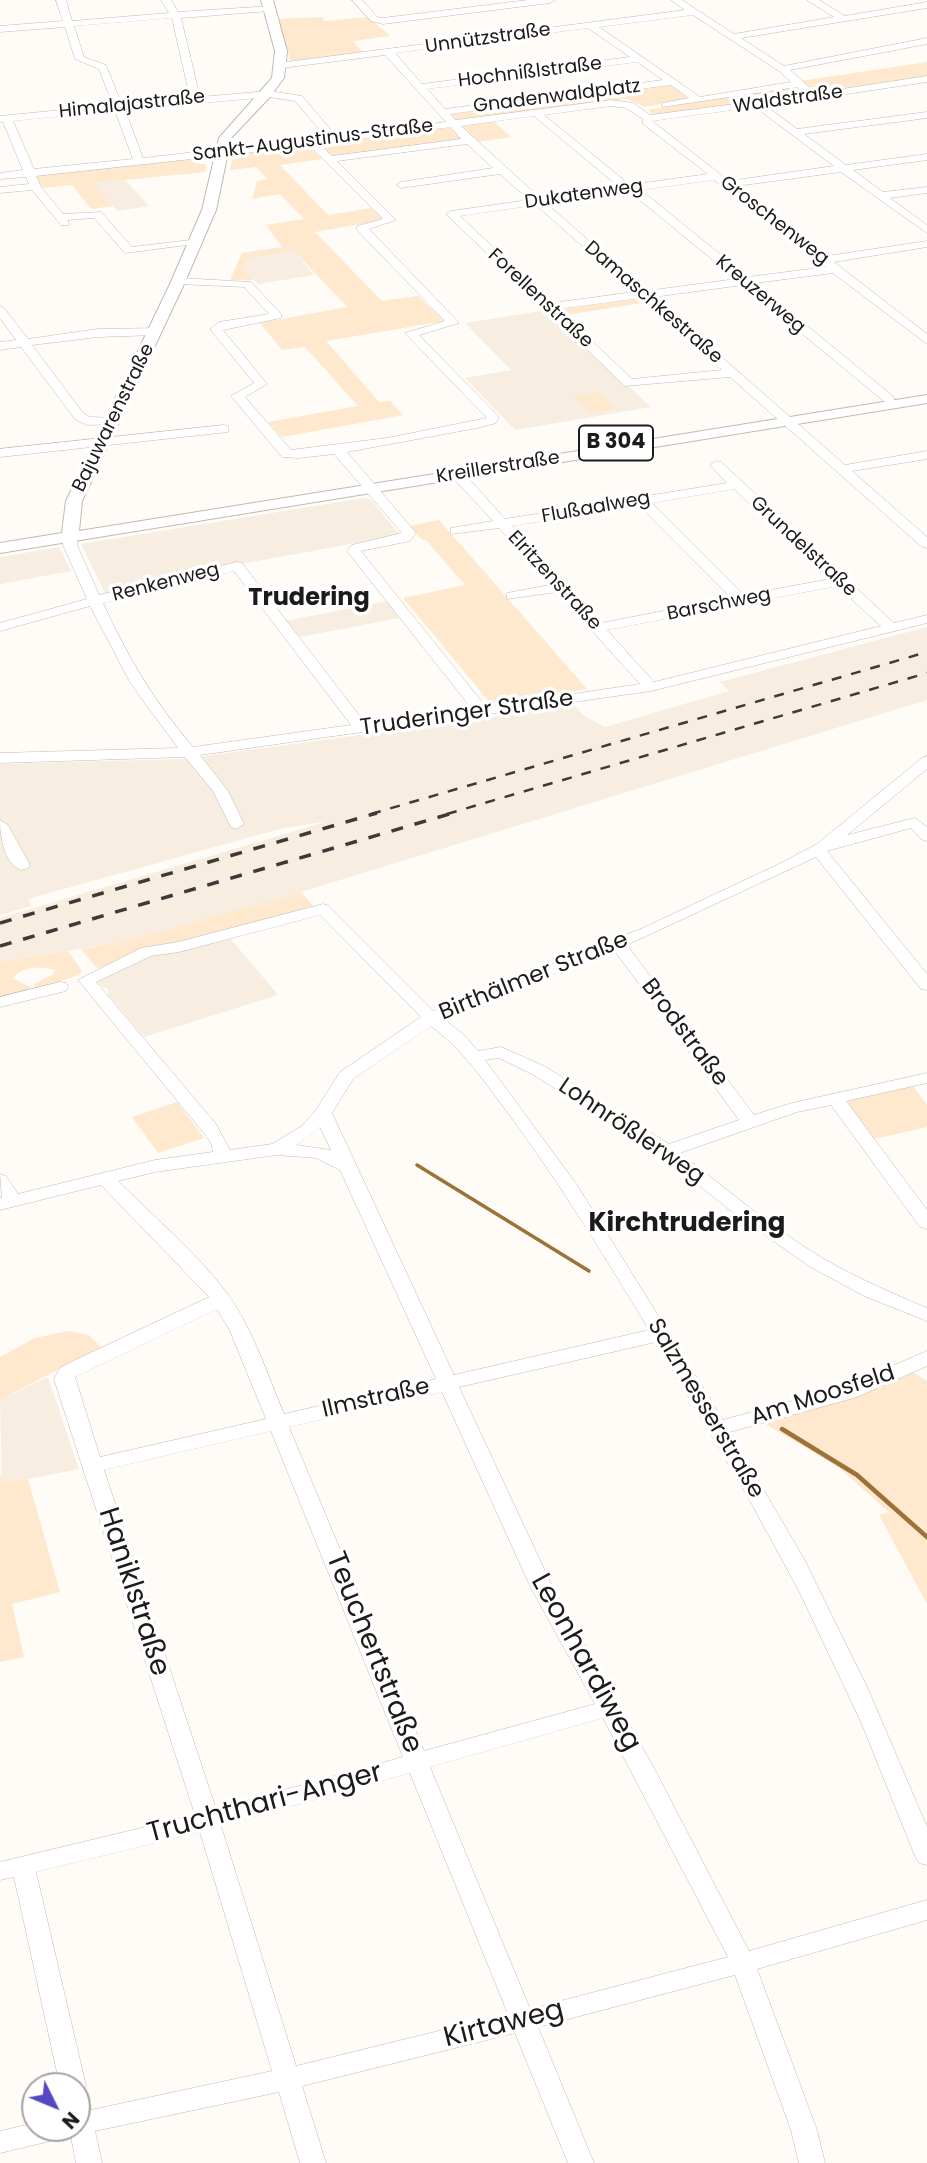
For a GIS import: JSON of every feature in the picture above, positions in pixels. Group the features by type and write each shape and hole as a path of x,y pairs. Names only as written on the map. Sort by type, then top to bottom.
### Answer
{"main road":[{"path":"268,4 282,55 282,65"},
{"name":"Bajuwarenstraße","path":"70,533 72,508 179,281 213,200 224,138 276,80 282,65"},
{"name":"Kreillerstraße","path":"368,485 457,474 890,400 927,396"},
{"name":"Kreillerstraße","path":"70,533 927,396"},
{"name":"B 304","path":"0,541 70,533"},
{"name":"B 304","path":"0,548 70,533"}],"street":[{"path":"61,0 80,59 103,67 139,162"},
{"path":"166,0 178,20 195,99"},
{"path":"357,0 374,19 380,21 550,0"},
{"path":"460,0 484,20"},
{"path":"676,0 782,69 814,97"},
{"path":"812,0 844,19"},
{"path":"921,0 927,4"},
{"path":"0,29 174,17 268,4"},
{"path":"732,37 927,4"},
{"name":"Unnützstraße","path":"282,65 694,12"},
{"path":"591,26 697,99"},
{"path":"494,28 505,37"},
{"path":"782,69 927,41"},
{"name":"Damaschkestraße","path":"389,53 468,141 927,544"},
{"name":"Hochnißlstraße","path":"421,87 639,59"},
{"name":"Waldstraße","path":"648,118 814,97 927,79"},
{"name":"Gnadenwaldplatz","path":"442,111 673,82"},
{"name":"Waldstraße","path":"635,110 798,84"},
{"name":"Himalajastraße","path":"3,118 264,94 298,98 333,139"},
{"name":"Sankt-Augustinus-Straße","path":"0,176 220,154 625,103"},
{"name":"Groschenweg","path":"625,103 648,118 647,122 927,340"},
{"path":"758,104 927,230"},
{"name":"Kreuzerweg","path":"536,113 890,400"},
{"path":"795,132 927,115"},
{"path":"3,118 36,186 63,220 97,214 129,251 195,241"},
{"name":"Sankt-Augustinus-Straße","path":"329,159 468,141"},
{"path":"179,281 246,284 277,316 216,329 261,384 237,396 287,454 295,456 337,449 493,419 411,333 453,323 362,230 391,220 312,142"},
{"path":"728,184 927,157"},
{"path":"401,185 502,170"},
{"name":"Dukatenweg","path":"451,213 718,176"},
{"path":"0,190 36,186"},
{"path":"879,196 927,190"},
{"name":"Forellenstraße","path":"451,213 631,383 732,373"},
{"path":"825,260 927,244"},
{"path":"552,311 642,294 836,269"},
{"path":"0,310 6,329 24,342 79,416 87,421 113,421"},
{"path":"0,346 98,333 156,331"},
{"path":"0,453 224,429"},
{"path":"337,449 409,533 408,536 354,551 482,712"},
{"path":"842,469 927,455"},
{"name":"Grundelstraße","path":"716,465 891,628"},
{"name":"Elritzenstraße","path":"457,474 650,687"},
{"name":"Flußaalweg","path":"456,531 736,485"},
{"path":"642,500 741,600"},
{"path":"70,533 70,545 136,682 229,803 236,824"},
{"name":"Renkenweg","path":"0,627 237,566 361,728"},
{"name":"Barschweg","path":"598,628 840,581"},
{"path":"512,596 560,587"},
{"name":"Truderinger Straße","path":"0,758 188,752 650,687 927,619"},
{"name":"Birthälmer Straße","path":"821,848 927,761"},
{"name":"Birthälmer Straße","path":"277,1149 308,1130 323,1113 346,1076 426,1009 459,1005 618,944 821,848 915,823 927,836"},
{"path":"0,825 22,865"},
{"path":"845,829 862,835"},
{"path":"821,848 927,985"},
{"name":"Salzmesserstraße","path":"223,1157 220,1143 210,1128 86,980 147,952 179,947 323,909 459,1040 549,1157 718,1428 798,1569 846,1663 927,1856"},
{"name":"Brodstraße","path":"618,944 749,1121"},
{"path":"0,1002 61,987"},
{"name":"Lohnrößlerweg","path":"473,1057 495,1051 506,1054 606,1111 667,1151 742,1210 816,1262 871,1293 927,1315"},
{"path":"667,1151 749,1121 835,1098 927,1078"},
{"path":"835,1098 927,1223"},
{"name":"Leonhardiweg","path":"323,1113 542,1588 610,1708 743,1963 804,2130 812,2163"},
{"path":"0,1180 7,1203 155,1166 277,1149 316,1152 331,1156 346,1166"},
{"name":"Teuchertstraße","path":"106,1179 221,1299 250,1354 581,2163"},
{"name":"Haniklstraße","path":"221,1299 76,1367 67,1373 64,1380 131,1581 313,2163"},
{"name":"Ilmstraße","path":"92,1466 661,1334"},
{"name":"Am Moosfeld","path":"718,1428 850,1392 927,1359"},
{"name":"Truchthari-Anger","path":"12,1868 206,1821 610,1708"},
{"path":"12,1868 69,2072"},
{"name":"Kirtaweg","path":"91,2117 287,2079 522,2021 743,1963 927,1910"},
{"name":"Kirtaweg","path":"0,2141 21,2135"},
{"path":"82,2142 89,2163"}],"shaded area":[{"path":"322,17 325,21 368,17 390,36 353,41 364,54 291,62 278,19"},
{"path":"927,62 927,77 818,94 801,81"},
{"path":"670,85 689,99 645,107 627,99 456,120 448,112"},
{"path":"789,86 803,96 655,116 648,110"},
{"path":"493,121 511,137 476,142 459,126"},
{"path":"451,128 462,139 336,157 331,156 320,144"},
{"path":"307,145 322,159 280,165 328,215 371,208 384,220 315,232 382,301 418,296 444,321 326,341 379,402 390,401 403,415 282,437 268,422 358,406 305,347 282,350 260,323 347,307 294,251 246,259 244,268 254,280 230,280 242,253 282,247 266,225 304,219 280,194 252,199 257,181 267,179 256,167 230,170 233,155"},
{"path":"205,158 207,160 200,160 200,164 206,164 205,172 94,183 113,206 91,209 72,185 43,188 37,177 45,173"},
{"path":"125,180 149,206 117,211 94,183"},
{"path":"294,251 314,275 258,284 244,268 246,259"},
{"path":"637,298 642,303 565,315 559,309"},
{"path":"542,311 550,313 651,407 515,430 465,378 511,370 465,323"},
{"path":"599,392 616,408 591,413 574,396"},
{"path":"370,499 400,535 181,575 106,595 81,544"},
{"path":"439,520 587,689 491,704 403,598 465,585 426,540 422,540 409,526"},
{"path":"59,547 71,571 0,584 0,557"},
{"path":"387,601 399,618 300,637 286,621"},
{"path":"927,627 927,700 301,892 121,942 0,962 0,918 329,821 279,829 28,899 31,906 0,915 0,764 183,759 575,706 583,715 605,727 729,691 720,682"},
{"path":"301,892 315,908 115,964 97,968 81,949 121,942"},
{"path":"229,937 278,995 144,1037 109,996 107,988 102,987 95,979 146,956"},
{"path":"68,951 82,971 79,975 36,989 33,985 53,974 55,970 27,969 12,978 31,990 0,998 0,962"},
{"path":"912,1085 927,1105 927,1127 874,1139 848,1104 856,1098"},
{"path":"177,1102 204,1138 158,1153 132,1117"},
{"path":"69,1331 89,1335 101,1347 0,1400 0,1357 35,1338"},
{"path":"911,1371 927,1381 927,1604 879,1515 889,1512 838,1467 762,1422"},
{"path":"48,1377 79,1469 18,1481 2,1478 0,1400"},
{"path":"0,1473 2,1478 18,1481 28,1479 60,1592 12,1604 24,1657 0,1662"}],"waterway":[{"path":"417,1165 589,1271"},
{"path":"782,1429 857,1475 927,1537"}],"railway":[{"path":"371,814 927,652"},
{"path":"447,814 927,673"},
{"path":"0,923 377,813"},
{"path":"0,946 453,813"}],"district":[{"name":"Trudering","path":"309,599"},
{"name":"Kirchtrudering","path":"687,1224"}]}
